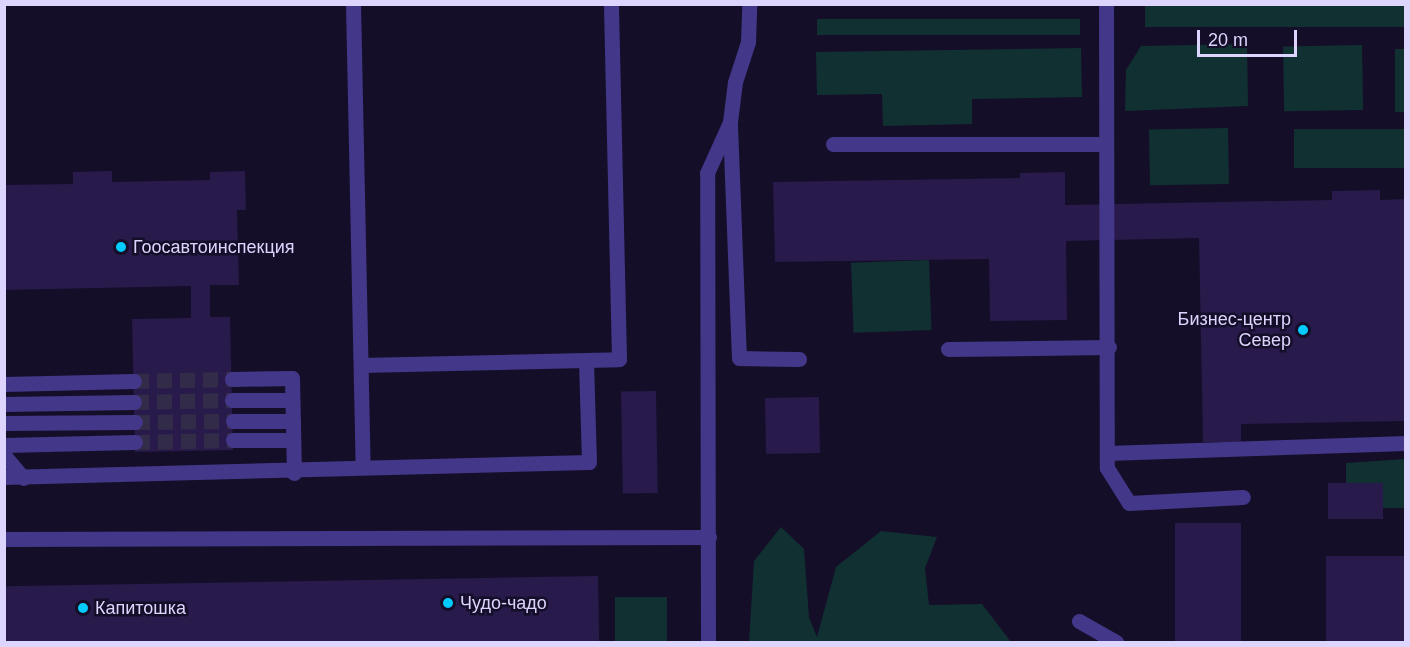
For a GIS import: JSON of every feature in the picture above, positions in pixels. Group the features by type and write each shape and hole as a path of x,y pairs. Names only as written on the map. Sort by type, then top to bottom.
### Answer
{"lane":[{"path":"353,4 363,466"},
{"path":"361,365 619,359 611,4"},
{"path":"749,4 748,42 735,82 730,122 739,358 799,358"},
{"path":"1106,4 1105,144 1109,347 1107,468 1129,503 1243,497"},
{"path":"708,642 707,173 730,122"},
{"path":"833,144 1105,144"},
{"path":"948,349 1109,347"},
{"path":"4,477 294,473 363,466 588,462 586,360"},
{"path":"232,379 292,378 294,473"},
{"path":"4,384 134,381"},
{"path":"232,400 292,400"},
{"path":"4,404 134,402"},
{"path":"233,421 293,420"},
{"path":"4,423 135,422"},
{"path":"233,440 293,440"},
{"path":"4,445 135,442"},
{"path":"1107,453 1406,444"},
{"path":"4,455 23,478"},
{"path":"4,539 709,537"},
{"path":"1079,621 1116,642"}],"green space":[{"path":"1145,6 1405,6 1405,27 1145,27"},
{"path":"817,19 1080,19 1080,35 817,35"},
{"path":"1247,44 1248,106 1125,111 1126,70 1141,46"},
{"path":"1362,45 1363,110 1284,111 1283,46"},
{"path":"1081,48 1082,97 972,99 972,124 883,126 882,94 817,95 816,52"},
{"path":"1395,49 1405,49 1405,112 1395,112"},
{"path":"1228,128 1229,184 1150,185 1149,129"},
{"path":"1294,129 1405,129 1405,168 1294,168"},
{"path":"929,260 931,330 853,333 851,263"},
{"path":"1405,459 1405,508 1383,508 1382,484 1346,484 1346,463"},
{"path":"781,527 804,549 809,617 817,637 836,567 881,531 937,537 925,568 929,605 982,604 1011,642 749,642 754,561"},
{"path":"615,597 667,597 667,642 615,642"}],"building":[{"name":"Гоосавтоинспекция","path":"112,171 112,182 210,180 210,172 245,171 246,210 237,210 239,285 210,285 210,317 230,317 233,450 135,452 132,319 191,318 191,286 4,290 4,185 73,184 73,172"},
{"path":"1065,172 1065,205 1332,200 1332,191 1380,190 1380,200 1406,199 1406,421 1241,424 1241,442 1203,442 1199,238 1066,241 1067,320 990,321 989,259 775,262 773,182 1020,178 1020,173"},
{"path":"656,391 658,493 623,494 621,392"},
{"path":"819,397 820,453 766,454 765,398"},
{"path":"1328,483 1383,483 1383,519 1328,519"},
{"path":"1175,523 1241,523 1241,642 1175,642"},
{"path":"1326,556 1406,556 1406,642 1326,642"},
{"path":"598,576 599,642 5,642 4,586"}],"tunnel":[{"path":"134,381 232,379"},
{"path":"134,402 232,400"},
{"path":"135,422 233,421"},
{"path":"135,442 233,440"}],"place":[{"name":"Гоосавтоинспекция","path":"121,247"},
{"name":"Бизнес-центр Север","path":"1303,330"},
{"name":"Чудо-чадо","path":"448,603"},
{"name":"Капитошка","path":"83,608"}]}
